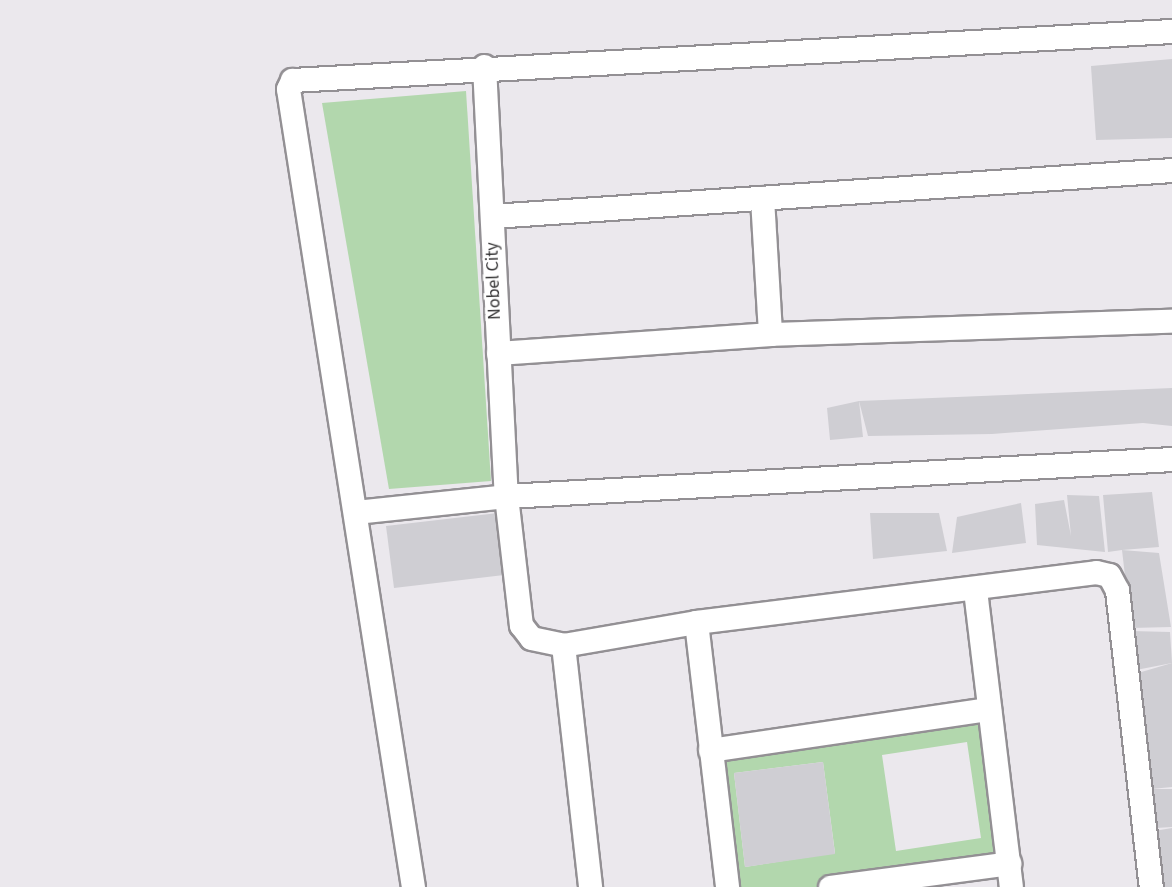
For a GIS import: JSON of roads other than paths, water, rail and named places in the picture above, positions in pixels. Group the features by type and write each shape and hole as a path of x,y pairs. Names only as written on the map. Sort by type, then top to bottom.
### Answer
{"street":[{"path":"413,887 288,89 292,80 311,76 484,66 1172,30"},
{"name":"Nobel City","path":"484,66 506,496 521,625 531,638 563,645"},
{"path":"492,216 1172,170"},
{"path":"762,198 770,334"},
{"path":"498,353 770,334 1172,321"},
{"path":"355,512 506,496 1172,459"},
{"path":"590,887 563,645 696,622 975,590 1096,572 1109,575 1117,590 1152,887"},
{"path":"975,590 1011,887"},
{"path":"696,622 727,887"},
{"path":"710,750 989,709"},
{"path":"830,887 1009,863"}]}
